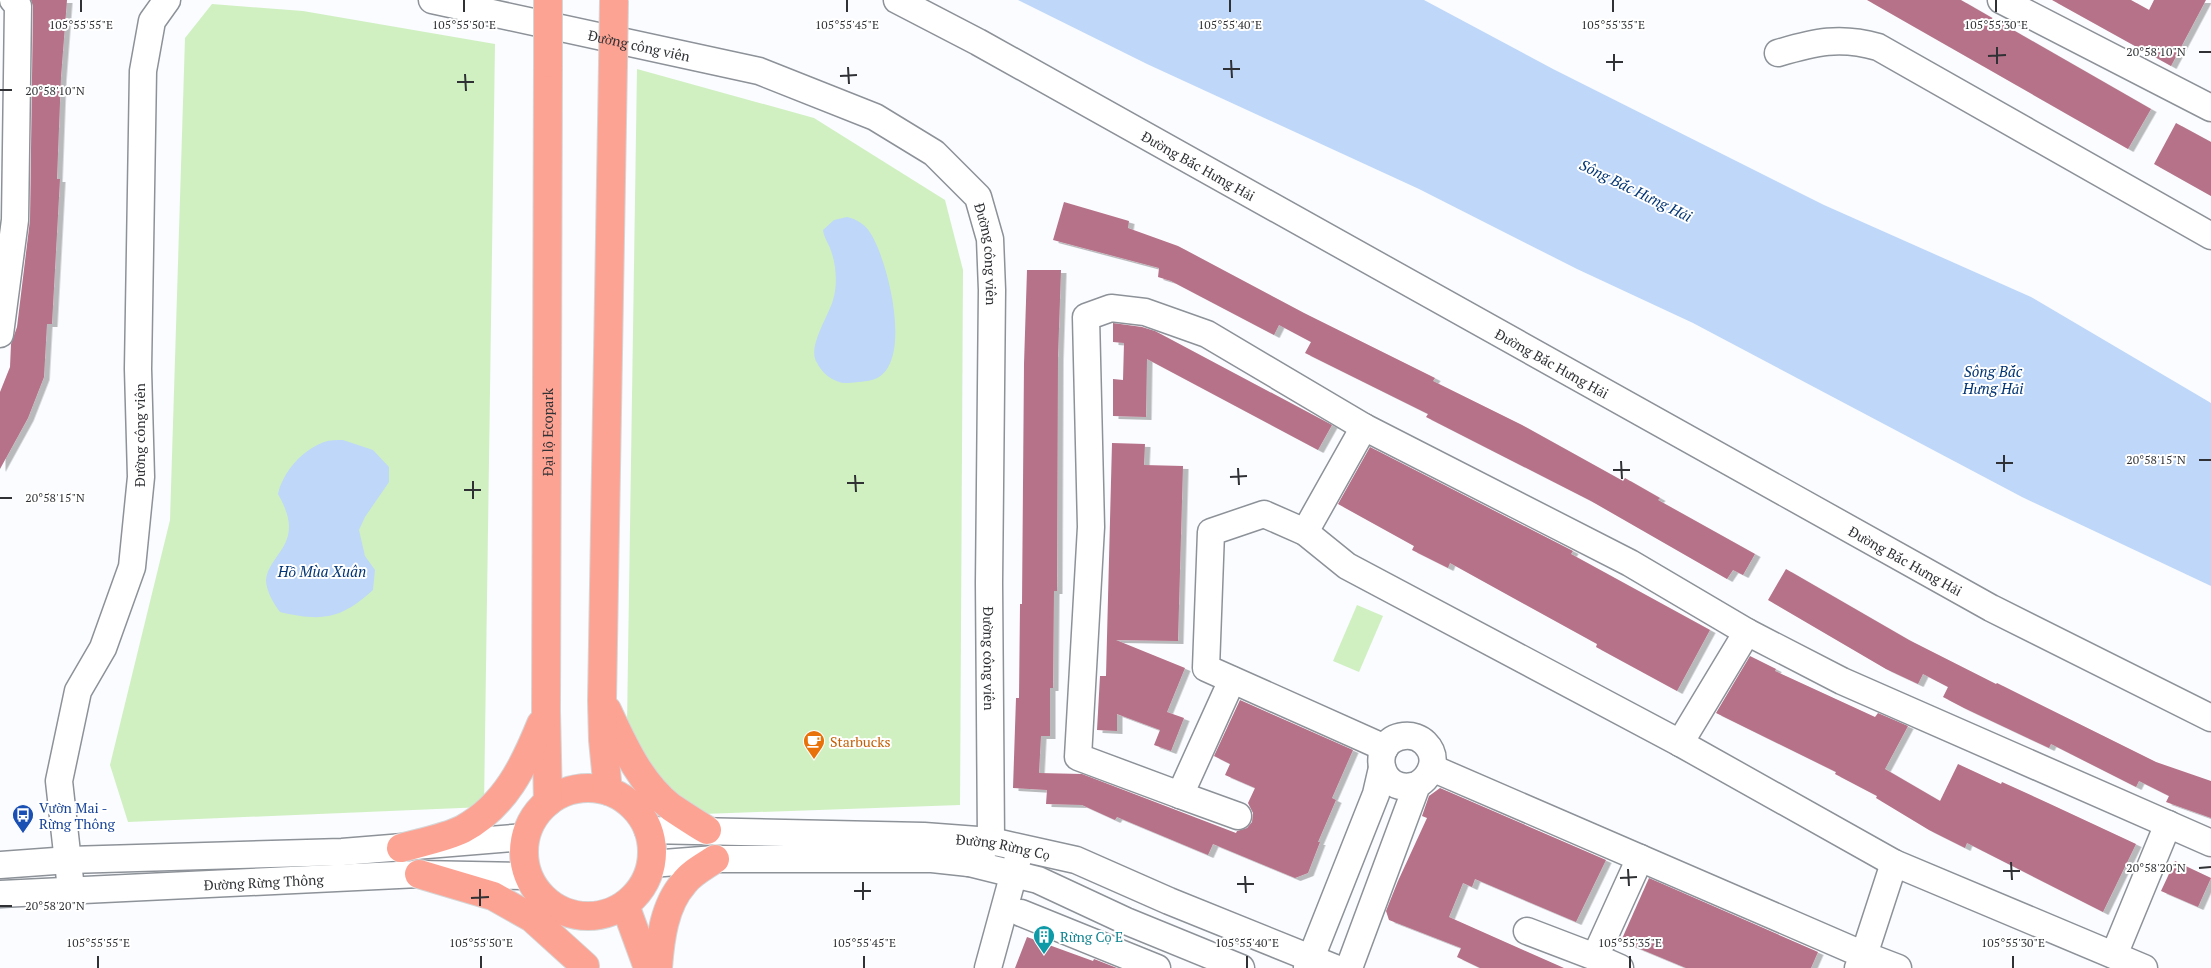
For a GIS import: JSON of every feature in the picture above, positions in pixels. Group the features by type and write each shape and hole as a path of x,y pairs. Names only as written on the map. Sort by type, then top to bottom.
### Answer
{"highway":[{"name":"Đại lộ Ecopark","path":"548,0 546,711 548,802"},
{"path":"608,791 603,740 602,701 614,0"},
{"path":"602,701 629,756 650,784 670,806 707,830"},
{"path":"401,848 462,830 496,805 526,761 546,711"},
{"path":"583,787 608,791 626,799 642,816 648,830 653,854 648,877 640,891 625,905 606,914 587,917 567,913 549,904 533,888 524,867 523,845 529,823 542,805 561,792 583,787"},
{"path":"658,968 668,909 684,882 715,859"},
{"path":"419,874 493,896 532,918 586,967"},
{"path":"625,905 648,968"},
{"path":"567,913 586,967"}],"street":[{"path":"0,334 18,6 13,0"},
{"name":"Đường công viên","path":"71,889 59,781 78,691 103,648 132,567 141,477 138,369 143,71 152,21 167,0"},
{"name":"Đường công viên","path":"432,0 759,71 875,117 934,153 978,197 990,239 992,290 989,583 990,841"},
{"name":"Đường Bắc Hưng Hải","path":"897,0 978,42 1982,603 2211,718"},
{"path":"2000,0 2211,108"},
{"path":"1778,52 1837,40 1857,41 1878,47 2211,236"},
{"path":"1238,816 1078,757 1092,527 1086,317 1111,308 1144,312 1207,334 1364,427 1630,563 1747,632 1842,681 2211,843"},
{"path":"1305,532 1364,427"},
{"path":"1425,776 1411,787 1398,786 1388,779 1383,758 1206,668 1211,532 1264,514 1305,532 1347,566 1680,743 1894,863 2144,968"},
{"path":"1680,743 1747,632"},
{"path":"1180,795 1232,680"},
{"path":"1309,963 1376,794 1383,758 1396,738 1410,736 1417,738 1428,747 1433,761 1425,776 1349,968"},
{"path":"1425,776 1640,858 1861,962 1898,968"},
{"path":"2114,955 2168,824"},
{"name":"Đường Rừng Cọ","path":"648,830 924,836 990,841 1076,860 1309,963 1335,968"},
{"name":"Đường Rừng Thông","path":"0,864 69,860 342,852 525,837"},
{"path":"968,863 990,841"},
{"path":"988,968 1021,848"},
{"path":"1594,957 1640,858"},
{"name":"Đường Rừng Cọ","path":"651,864 715,859 932,859 968,863 1038,880 1224,965"},
{"path":"1861,962 1894,863"},
{"name":"Đường Rừng Thông","path":"0,894 71,889 419,874 528,876"},
{"path":"1021,913 1157,968"},
{"path":"1527,931 1620,968"}],"green space":[{"path":"212,4 303,11 495,44 484,807 128,822 110,765 170,520 185,38"},
{"path":"637,69 814,118 945,200 963,270 960,805 703,814 665,790 627,725"},
{"path":"1357,605 1383,616 1359,672 1333,661"}],"water":[{"name":"Sông Bắc Hưng Hải","path":"1018,0 1424,0 1553,69 1824,205 2031,297 2211,403 2211,586 2022,497 1693,323 1577,269 1419,189 1147,64"},
{"path":"847,217 864,225 878,247 890,288 895,333 893,353 887,369 875,379 843,383 825,374 814,355 820,330 835,294 836,274 834,260 823,230 834,220"},
{"name":"Hồ Mùa Xuân","path":"331,440 343,440 373,450 389,467 389,482 365,517 359,530 365,556 375,570 373,590 351,607 330,616 308,617 280,612 266,584 269,569 285,544 289,530 285,509 278,494 289,470 308,450"}],"building":[{"path":"31,0 67,0 61,77 57,179 60,179 52,324 47,324 44,377 28,418 0,469 0,392 10,367 11,344 17,327 30,220 33,6"},
{"path":"1867,0 1961,0 2151,109 2128,149"},
{"path":"2052,0 2131,0 2149,10 2154,0 2206,0 2171,66"},
{"path":"2176,123 2211,142 2211,196 2154,164"},
{"path":"1064,202 1129,221 1128,228 1178,246 1304,313 1435,378 1433,381 1522,425 1623,481 1625,478 1660,498 1658,500 1755,554 1743,575 1733,570 1727,579 1591,501 1426,417 1428,414 1305,353 1311,342 1279,325 1274,335 1171,281 1158,277 1159,268 1053,240"},
{"path":"1027,270 1061,270 1058,357 1057,591 1054,591 1053,688 1050,688 1050,736 1041,736 1039,773 1082,774 1236,833 1247,828 1252,822 1253,813 1248,803 1255,788 1225,775 1230,764 1214,756 1240,700 1353,750 1332,798 1336,800 1318,842 1320,842 1308,873 1295,878 1213,844 1208,855 1117,817 1115,820 1082,805 1046,804 1047,790 1013,788 1016,698 1019,698 1020,604 1022,604 1024,364"},
{"path":"1113,323 1155,331 1332,425 1318,450 1147,359 1146,417 1113,416 1113,379 1123,380 1124,343 1113,342"},
{"path":"1112,443 1145,444 1144,465 1183,466 1178,641 1116,640 1185,668 1167,712 1184,718 1171,751 1154,745 1160,730 1117,714 1117,731 1097,730 1100,676 1106,676"},
{"path":"1370,447 1573,551 1571,554 1710,630 1677,691 1596,647 1597,644 1450,563 1448,568 1412,550 1414,546 1338,504"},
{"path":"1786,569 1909,640 1996,684 2156,762 2211,781 2211,818 2166,802 2169,796 2139,781 2136,787 2051,744 2049,748 1964,708 1943,697 1948,687 1923,674 1918,684 1886,669 1768,600"},
{"path":"1750,656 1776,669 1775,671 1875,717 1878,713 1908,726 1885,769 1940,801 1958,764 2001,784 2002,782 2136,844 2103,912 1967,843 1965,848 1929,830 1876,798 1877,796 1835,774 1836,772 1716,713"},
{"path":"1440,788 1606,860 1576,922 1475,879 1472,887 1463,883 1449,917 1564,968 1480,968 1457,957 1461,948 1389,920 1386,911 1427,818 1422,816 1429,796"},
{"path":"2175,861 2211,878 2198,907 2161,891"},
{"path":"1649,878 1818,952 1811,968 1686,968 1621,941"},
{"name":"Rừng Cọ E","path":"1027,937 1093,961 1094,959 1117,968 1015,968"}],"place":[{"name":"Starbucks","path":"814,760"},
{"name":"Vườn Mai - Rừng Thông","path":"23,834"},
{"name":"Rừng Cọ E","path":"1044,955"}]}
